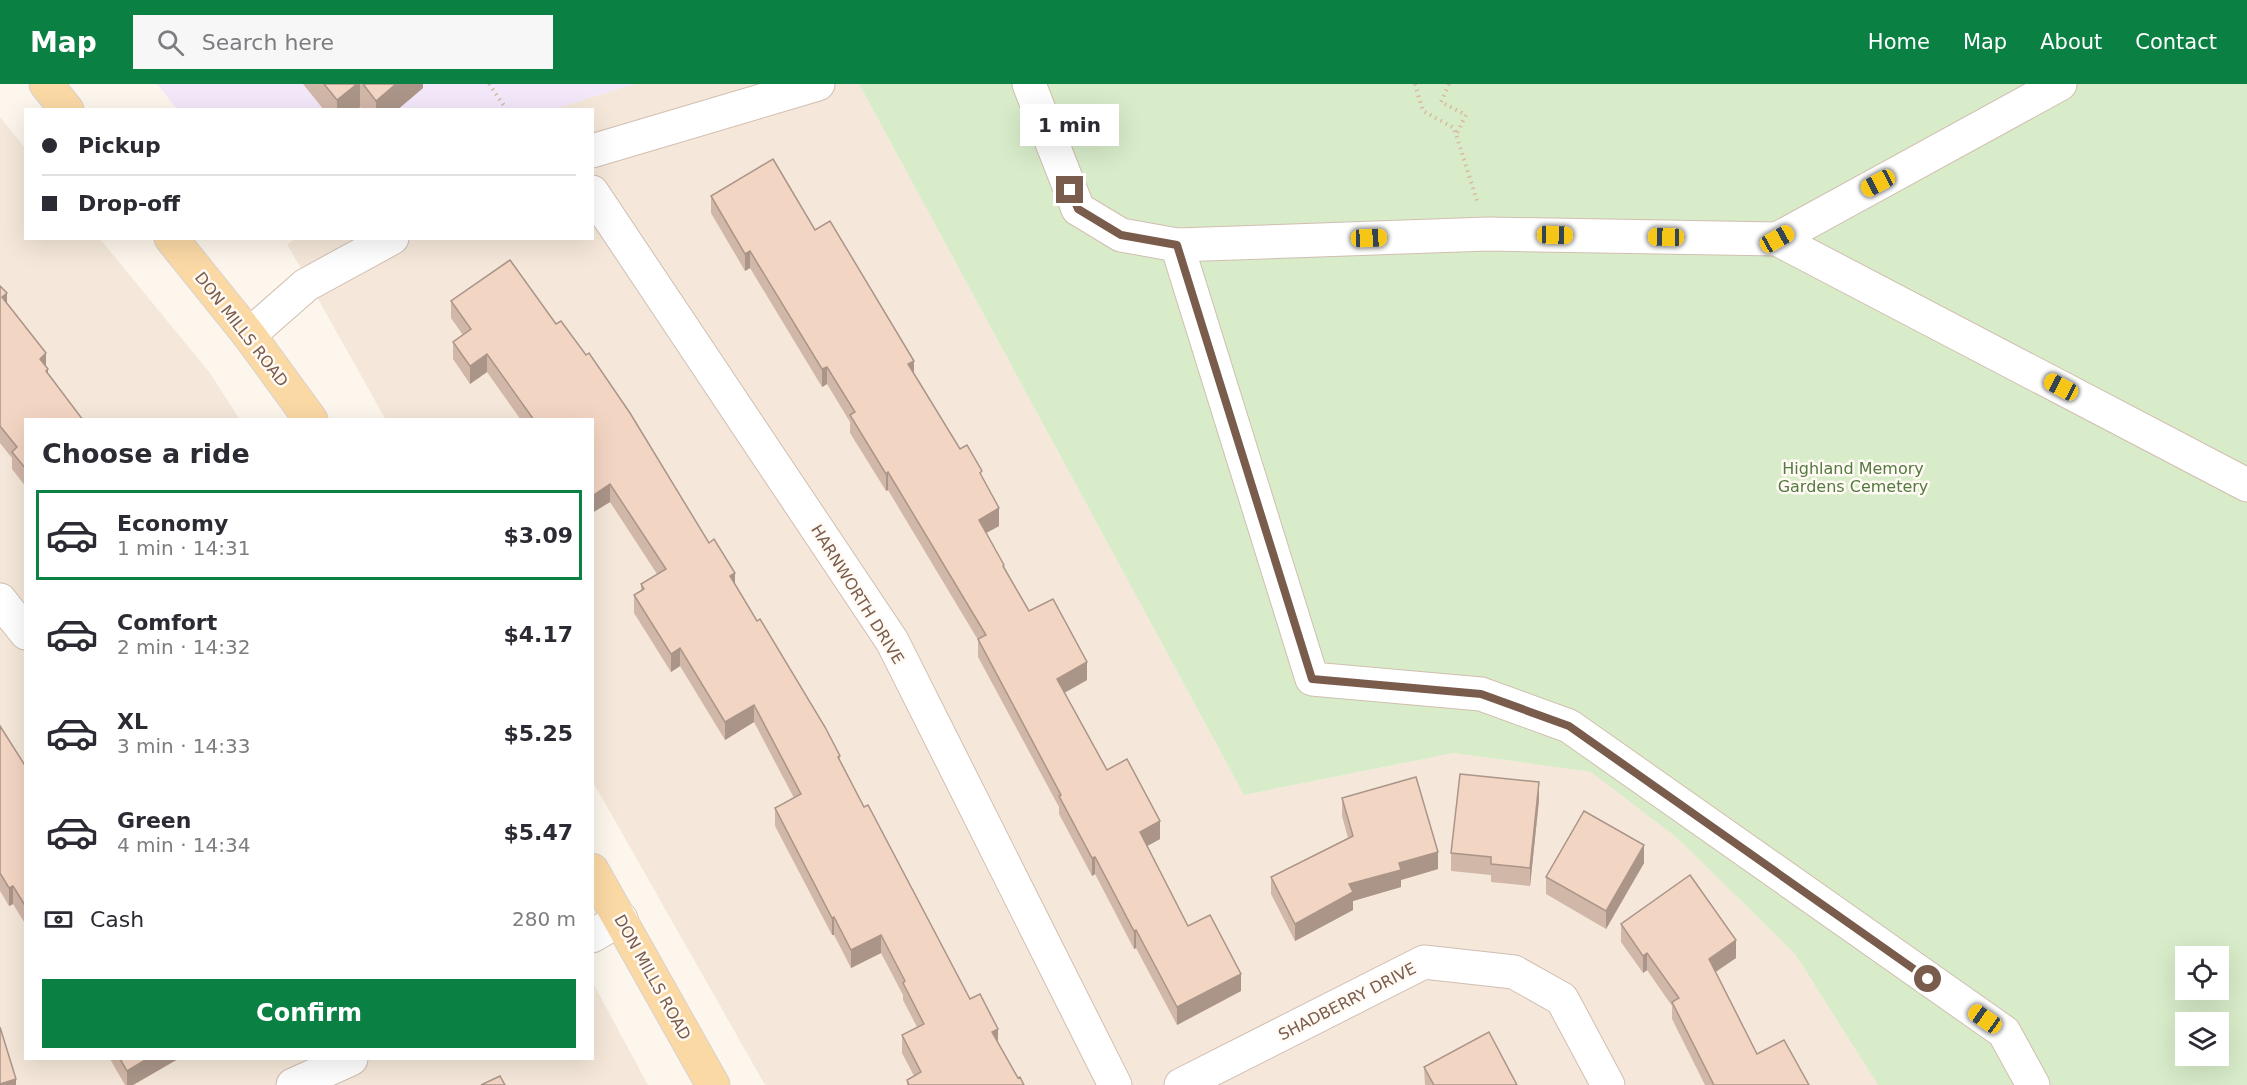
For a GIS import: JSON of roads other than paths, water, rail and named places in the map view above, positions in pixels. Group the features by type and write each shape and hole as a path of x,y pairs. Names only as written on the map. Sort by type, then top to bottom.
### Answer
{"main road":[{"path":"46,84 65,108"},
{"name":"DON MILLS ROAD","path":"173,240 249,335 310,418"},
{"name":"DON MILLS ROAD","path":"594,873 713,1085"}],"street":[{"path":"594,150 818,84"},
{"path":"1029,84 1078,209 1121,235 1177,245 1488,234 1777,239 2247,485"},
{"path":"1777,239 2060,84"},
{"name":"HARNWORTH DRIVE","path":"594,195 892,641 1115,1085"},
{"path":"249,335 306,285 388,240"},
{"path":"1177,245 1312,679 1481,694 1569,726 2004,1032 2033,1085"},
{"path":"0,600 24,630"},
{"path":"594,935 621,919"},
{"name":"SHADBERRY DRIVE","path":"1181,1085 1424,962 1514,972 1562,999 1608,1085"},
{"path":"303,1077 348,1060"}],"park label":[{"name":"Highland Memory Gardens Cemetery","path":"1853,477"}]}
